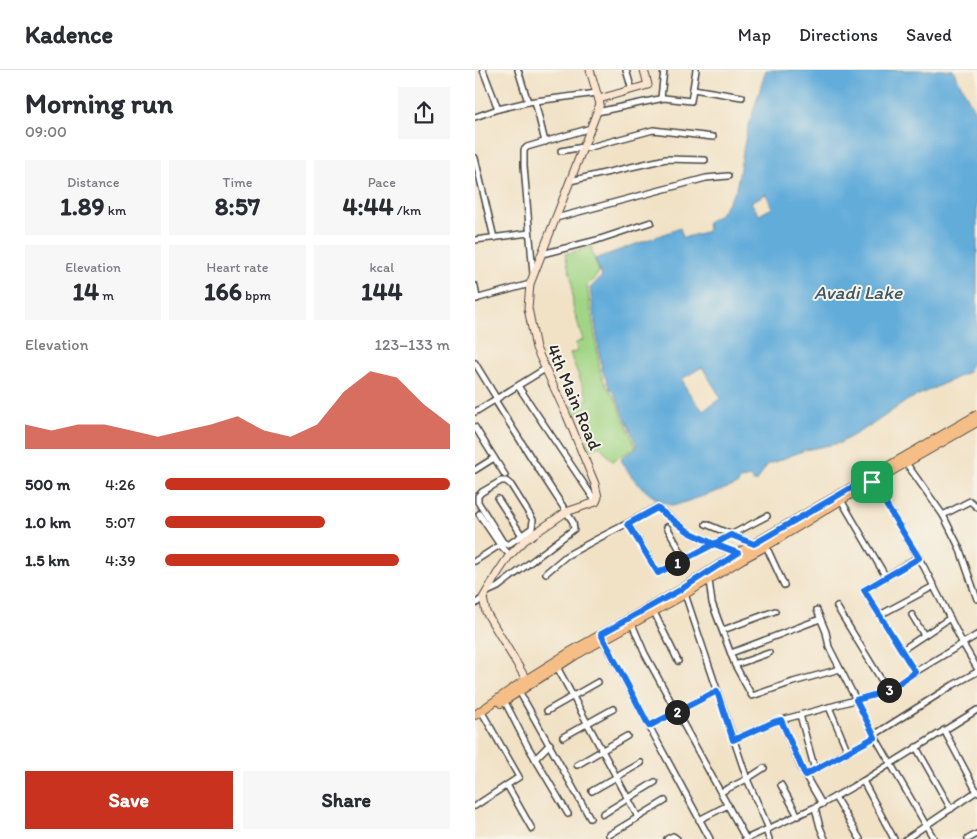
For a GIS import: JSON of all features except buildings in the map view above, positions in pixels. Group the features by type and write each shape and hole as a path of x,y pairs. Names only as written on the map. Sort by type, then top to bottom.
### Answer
{"main road":[{"name":"4th Main Road","path":"590,70 600,104 530,284 528,308 536,348 595,484 599,497 596,502"},
{"path":"598,96 648,85 644,70"},
{"path":"479,715 519,691 528,682 557,667 738,553 871,479 977,415"},
{"path":"475,720 479,715 571,651 632,624 654,612 766,546 841,500 871,479 906,463 977,422"},
{"path":"528,682 486,612 485,595 510,555 524,538 566,512 596,502"}],"street":[{"path":"483,70 498,109"},
{"path":"518,70 528,102"},
{"path":"626,70 631,90"},
{"path":"661,98 664,70"},
{"path":"597,112 661,98 691,102 696,70"},
{"path":"693,89 741,97"},
{"path":"475,117 528,102 598,96"},
{"path":"535,101 545,142"},
{"path":"534,275 529,234 524,150 527,147 591,128"},
{"path":"561,152 653,130 713,137"},
{"path":"475,158 494,238"},
{"path":"570,181 666,159 705,160"},
{"path":"556,218 706,178 728,176"},
{"path":"542,254 651,222"},
{"path":"475,240 529,234"},
{"path":"475,286 476,299 530,284"},
{"path":"475,363 573,522 574,529 475,604"},
{"path":"475,412 545,369"},
{"path":"517,386 596,502"},
{"path":"475,427 505,475"},
{"path":"475,470 494,458"},
{"path":"906,463 943,516 959,547 977,598"},
{"path":"805,775 848,752 977,670 919,558 871,479"},
{"path":"501,481 507,481 533,520 532,528 524,538 508,545 503,542 478,502 478,496 501,481"},
{"path":"498,499 524,538"},
{"path":"841,500 886,576"},
{"path":"943,516 970,501 977,507"},
{"path":"546,573 566,556 657,508 689,532 738,553"},
{"path":"479,514 500,545 510,555"},
{"path":"628,524 658,573 767,516"},
{"path":"706,524 754,544"},
{"path":"667,527 685,559"},
{"path":"475,561 500,545"},
{"path":"766,546 784,585"},
{"path":"915,672 864,590 919,558"},
{"path":"709,580 712,603 735,665 752,696 840,669"},
{"path":"880,615 934,586"},
{"path":"685,594 733,740 769,839"},
{"path":"837,607 888,691"},
{"path":"817,610 826,632 829,647 874,736 934,839"},
{"path":"723,630 775,611"},
{"path":"654,612 678,661"},
{"path":"912,615 924,635"},
{"path":"902,650 950,618"},
{"path":"731,652 821,619"},
{"path":"632,624 645,654 746,839 835,797 977,710"},
{"path":"733,740 774,722 888,691 915,672 977,636"},
{"path":"602,637 710,839"},
{"path":"735,665 769,653"},
{"path":"557,667 638,817"},
{"path":"547,711 597,682"},
{"path":"519,691 590,818"},
{"path":"649,726 717,691"},
{"path":"505,700 527,745 568,814"},
{"path":"829,707 848,752"},
{"path":"563,737 613,709"},
{"path":"475,806 519,777 479,715"},
{"path":"800,715 815,770"},
{"path":"781,720 805,775 822,804"},
{"path":"906,839 977,791 944,730"},
{"path":"577,765 627,736"},
{"path":"535,759 549,744"},
{"path":"916,747 951,809"},
{"path":"592,791 641,762"},
{"path":"721,792 747,780 764,768"},
{"path":"863,780 894,839"},
{"path":"603,814 655,782"},
{"path":"507,785 532,829"},
{"path":"781,785 798,816"},
{"path":"835,797 860,839"},
{"path":"609,835 665,801"},
{"path":"699,820 728,805"},
{"path":"815,808 825,839"},
{"path":"968,839 977,834"},
{"path":"667,839 673,836 677,839"}],"green space":[{"path":"592,247 599,272 587,285 599,367 602,378 614,396 635,445 635,448 612,461 600,446 586,452 582,443 593,438 591,432 580,412 570,417 566,409 588,399 570,354 577,351 576,343 583,340 573,307 572,281 565,254"}],"water":[{"name":"Avadi Lake","path":"766,70 953,70 977,113 977,362 975,361 970,365 969,372 908,400 873,424 840,443 805,450 767,465 757,481 753,482 750,477 741,479 737,485 673,506 657,499 635,481 621,459 636,449 637,445 615,394 610,389 602,370 590,288 602,276 595,259 680,228 683,238 708,231 707,222 720,214 736,190 746,135","holes":["766,194 772,208 759,215 751,202","702,367 721,398 703,411 687,390 682,379"]}],"route":[{"path":"872,482 870,477 754,544 731,535 714,544 689,532 657,508 628,524 658,573 714,544 738,553 680,590 601,634 649,726 717,691 733,740 781,720 805,775 875,737 856,700 888,691 915,672 864,590 919,558 872,482"}]}
